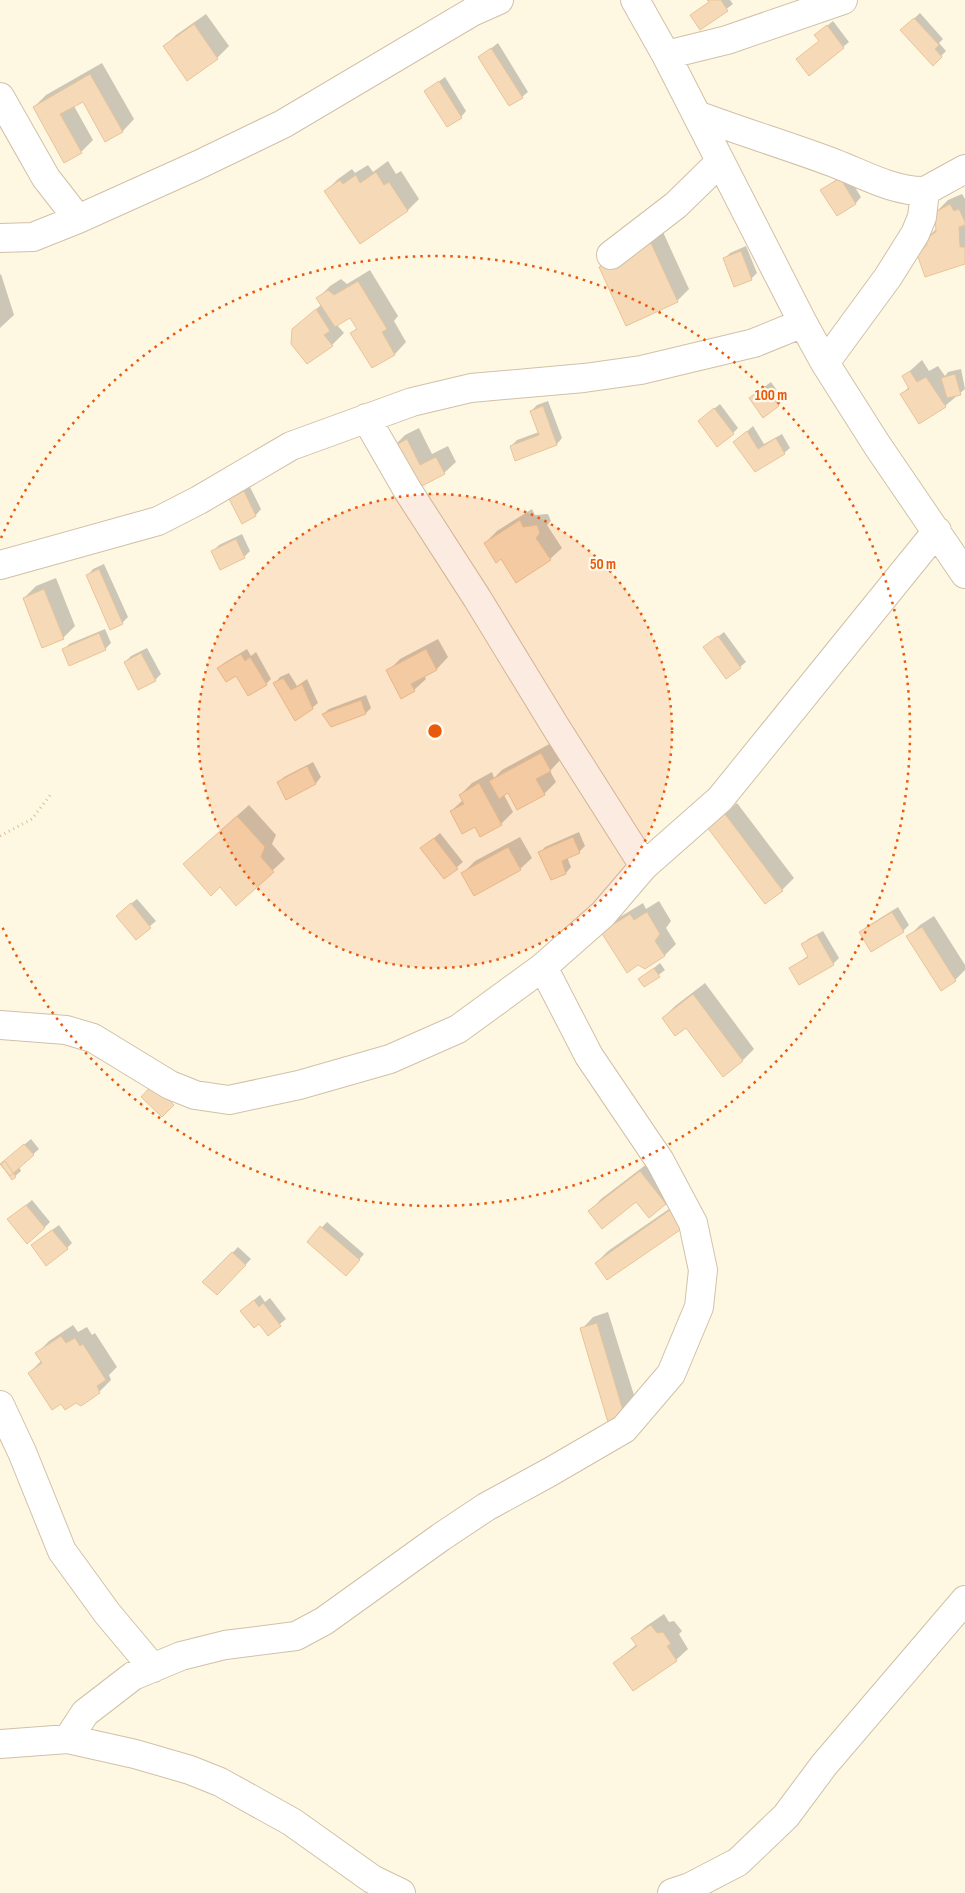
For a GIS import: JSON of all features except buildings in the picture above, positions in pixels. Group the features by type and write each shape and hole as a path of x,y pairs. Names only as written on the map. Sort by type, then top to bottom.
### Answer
{"street":[{"path":"0,238 33,237 78,219 284,124 472,12 499,0"},
{"path":"635,0 666,55 825,363 877,445 965,574"},
{"path":"666,55 727,40 843,0"},
{"path":"0,98 46,178 78,219"},
{"path":"697,115 834,163 876,180 913,191 925,190 965,169"},
{"path":"612,255 676,205 720,162"},
{"path":"825,363 888,277 915,234 922,217 925,190"},
{"path":"0,565 158,521 199,500 290,446 412,402 471,388 584,378 641,370 754,342 803,323"},
{"path":"366,418 408,491 644,866"},
{"path":"0,1025 66,1030 93,1038 170,1085 194,1095 229,1100 299,1084 390,1059 458,1029 543,967 602,914 644,866 720,799 937,531"},
{"path":"68,1739 85,1713 134,1676 181,1656 225,1645 296,1636 317,1625 441,1536 486,1507 624,1429 670,1374 699,1308 702,1270 693,1223 660,1161 589,1056 543,967"},
{"path":"0,1405 22,1452 62,1551 107,1613 153,1668"},
{"path":"672,1893 690,1887 738,1862 786,1816 824,1765 965,1600"},
{"path":"0,1744 68,1739 135,1754 190,1770 220,1782 292,1822 372,1879 401,1893"}],"path":[{"path":"0,836 32,819 51,794"}]}
